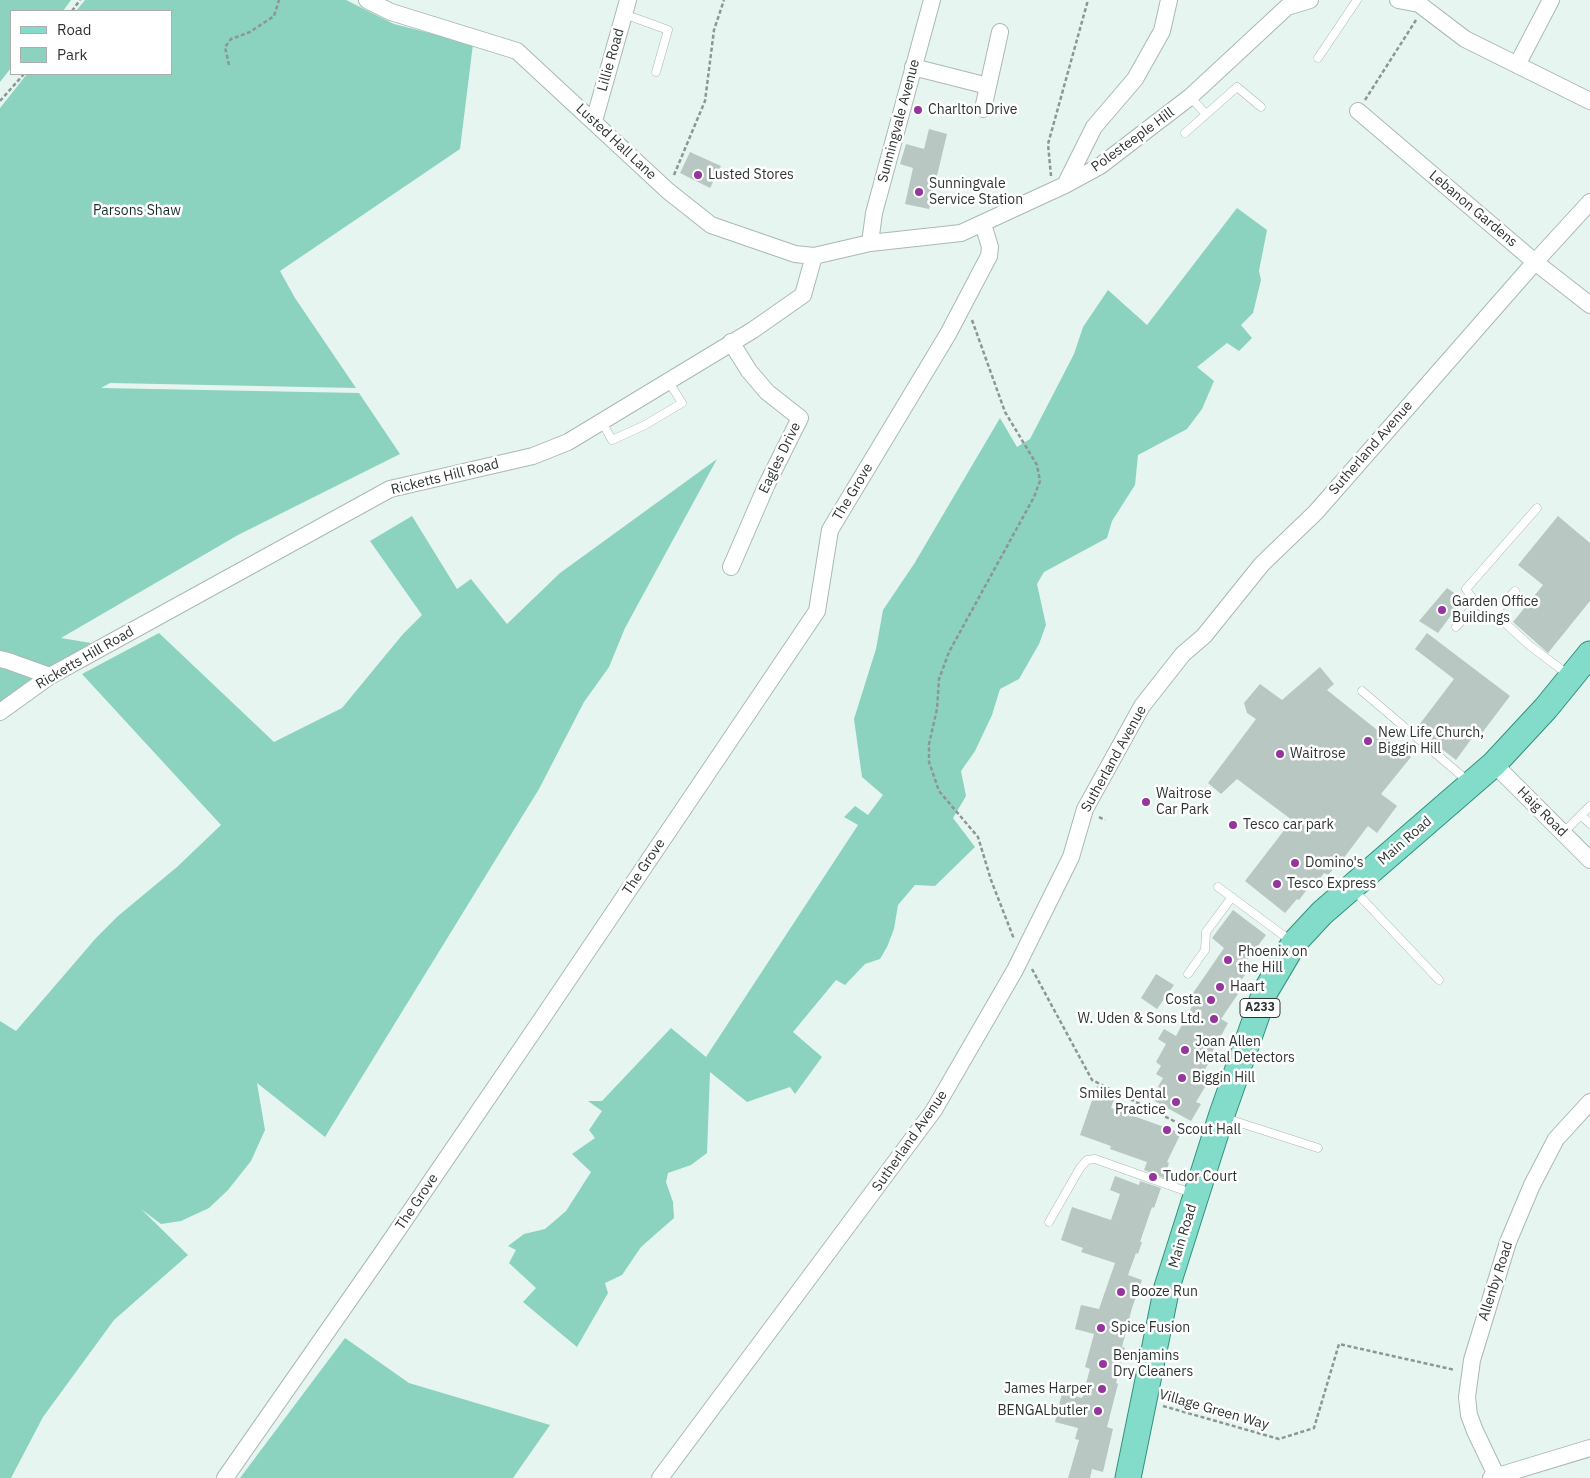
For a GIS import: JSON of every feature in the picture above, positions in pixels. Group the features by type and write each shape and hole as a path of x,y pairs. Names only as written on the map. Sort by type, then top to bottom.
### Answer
{"main road":[{"name":"Main Road","path":"1128,1478 1167,1288 1213,1141 1265,992 1294,943 1322,913 1494,764 1546,708 1590,654"}],"street":[{"name":"Lusted Hall Lane","path":"367,0 390,12 517,52 668,191 711,225 795,254 814,256 870,243"},
{"name":"Sunningvale Avenue","path":"870,243 874,213 932,0"},
{"path":"1059,188 1094,127 1135,79 1162,31 1169,0"},
{"name":"Polesteeple Hill","path":"870,243 961,233 1059,188 1100,166 1190,97 1287,8 1310,0"},
{"path":"1398,0 1420,4 1465,39 1590,100"},
{"path":"1517,65 1551,0"},
{"name":"Lillie Road","path":"594,121 626,7"},
{"path":"983,108 1000,32"},
{"path":"913,67 988,86"},
{"name":"Lebanon Gardens","path":"1358,111 1535,262 1590,305"},
{"name":"Sutherland Avenue","path":"660,1478 934,1110 1022,956 1071,857 1085,809 1142,706 1183,654 1204,636 1262,564 1316,512 1590,202"},
{"name":"The Grove","path":"225,1478 516,1057 817,611 830,530 948,334 989,256 990,248 982,224"},
{"name":"Ricketts Hill Road","path":"0,712 50,676 390,489 533,456 568,442 753,330 803,295 814,256"},
{"name":"Eagles Drive","path":"731,342 749,371 767,392 800,418 767,484 731,566"},
{"path":"0,659 50,676"},
{"name":"Haig Road","path":"1494,764 1590,860"},
{"name":"Allenby Road","path":"1494,1477 1469,1414 1467,1397 1474,1351 1508,1242 1532,1185 1556,1139 1590,1102"},
{"path":"1494,1477 1590,1448"}],"lane":[{"path":"1318,58 1357,0"},
{"path":"626,7 668,30 656,72"},
{"path":"1185,133 1236,86 1261,107"},
{"path":"1190,97 1206,113"},
{"path":"602,422 612,440 645,425 682,403 669,382"},
{"path":"1537,508 1466,589 1476,604 1494,613 1529,645 1571,677"},
{"path":"1494,613 1515,591"},
{"path":"1456,627 1476,604"},
{"path":"1362,691 1471,783"},
{"path":"1563,833 1590,806"},
{"path":"1580,815 1590,824"},
{"path":"1218,887 1294,943"},
{"path":"1352,887 1439,980"},
{"path":"1188,974 1205,950 1206,932 1232,897"},
{"path":"1221,1117 1318,1148"},
{"path":"1049,1222 1080,1168 1087,1160 1095,1159 1196,1194"}],"path":[{"path":"229,65 225,47 231,39 250,32 274,16 279,0"},
{"path":"668,191 705,101 714,30 724,0"},
{"path":"1059,188 1048,144 1088,0"},
{"path":"1358,111 1420,4"},
{"path":"0,101 23,75"},
{"path":"965,302 1005,412 1037,465 1040,481 1034,497 949,652 939,679 937,709 929,744 929,762 939,791 978,836 994,888 1022,956 1033,971 1058,1015 1092,1080 1213,1141"},
{"name":"Village Green Way","path":"1144,1401 1279,1439 1314,1428 1339,1344 1470,1374"}],"green space":[{"path":"0,0 71,0 64,10 10,10 10,69 0,82"},
{"name":"Parsons Shaw","path":"85,0 346,0 394,24 473,44 460,149 280,271 295,298 356,388 110,383 101,388 359,393 400,454 238,535 61,638 91,643 43,680 0,703 0,108 26,75 172,75 172,10 77,10"},
{"path":"1237,208 1267,230 1259,271 1261,280 1253,313 1241,325 1252,338 1239,351 1227,343 1197,367 1214,381 1202,409 1187,429 1138,455 1135,485 1112,521 1107,538 1044,572 1037,584 1046,625 1039,644 1019,679 1000,689 992,715 975,751 961,771 966,796 953,818 975,847 935,886 915,885 898,905 894,929 880,959 865,964 845,985 836,980 793,1032 822,1057 795,1094 790,1087 747,1102 710,1072 707,1153 691,1165 668,1173 666,1182 673,1202 674,1218 641,1247 622,1275 605,1283 608,1293 577,1347 523,1302 536,1288 509,1263 516,1250 508,1246 524,1234 545,1229 566,1211 591,1172 572,1154 595,1138 589,1130 602,1111 588,1101 602,1101 671,1028 706,1057 858,825 844,817 855,806 868,815 883,795 862,777 854,719 876,649 883,610 914,564 1000,418 1017,447 1030,439 1074,354 1083,327 1108,290 1147,325"},
{"path":"717,459 625,628 609,667 584,702 539,789 325,1137 257,1083 265,1130 251,1161 228,1190 209,1208 181,1221 161,1224 141,1209 188,1255 114,1320 43,1417 11,1478 0,1478 0,1021 16,1031 96,938 118,916 177,867 221,825 82,674 159,633 274,742 342,708 403,634 422,615 370,541 412,516 457,589 471,579 507,624 560,573"},
{"path":"345,1338 409,1383 550,1425 513,1478 240,1478"}],"building":[{"path":"929,129 947,134 929,209 905,204 913,168 900,164 906,144 924,149"},
{"path":"690,152 721,166 710,188 680,173"},
{"path":"1558,516 1590,543 1590,601 1548,653 1513,622 1543,585 1518,565"},
{"name":"Garden Office Buildings","path":"1447,588 1463,599 1438,633 1419,621"},
{"path":"1427,633 1510,696 1482,733 1478,730 1456,760 1416,729 1454,679 1415,649"},
{"path":"1320,667 1334,684 1327,690 1411,757 1381,794 1397,806 1377,833 1368,826 1343,859 1328,875 1324,873 1312,889 1309,887 1285,913 1245,881 1292,820 1237,779 1221,794 1208,783 1256,719 1247,713 1244,703 1260,684 1282,700"},
{"path":"1233,910 1266,935 1245,963 1251,967 1235,988 1240,991 1221,1019 1228,1023 1200,1078 1208,1082 1196,1102 1201,1104 1191,1121 1151,1099 1163,1078 1156,1074 1161,1066 1156,1062 1166,1044 1158,1039 1164,1029 1176,1036 1196,999 1191,996 1224,948 1212,938"},
{"path":"1156,974 1174,985 1157,1009 1141,998"},
{"path":"1097,1086 1116,1093 1111,1108 1181,1133 1167,1162 1169,1163 1164,1178 1144,1170 1147,1162 1110,1149 1111,1146 1080,1135"},
{"path":"1115,1176 1139,1185 1140,1181 1161,1188 1154,1208 1152,1207 1140,1242 1142,1242 1138,1254 1136,1253 1128,1275 1142,1280 1132,1308 1122,1347 1125,1348 1107,1427 1113,1429 1103,1472 1092,1469 1090,1478 1068,1478 1079,1440 1075,1439 1078,1428 1055,1422 1062,1393 1082,1398 1090,1369 1085,1367 1094,1334 1075,1329 1081,1305 1099,1309 1115,1263 1081,1252 1083,1248 1061,1240 1072,1207 1111,1220 1120,1194 1110,1190"}],"place":[{"name":"Charlton Drive","path":"918,110"},
{"name":"Lusted Stores","path":"698,175"},
{"name":"Sunningvale Service Station","path":"919,192"},
{"name":"Garden Office Buildings","path":"1442,610"},
{"name":"New Life Church, Biggin Hill","path":"1368,741"},
{"name":"Waitrose","path":"1280,754"},
{"name":"Waitrose Car Park","path":"1146,802"},
{"name":"Tesco car park","path":"1233,825"},
{"name":"Domino's","path":"1295,863"},
{"name":"Tesco Express","path":"1277,884"},
{"name":"Phoenix on the Hill","path":"1228,960"},
{"name":"Haart","path":"1220,987"},
{"name":"Costa","path":"1211,1000"},
{"name":"W. Uden & Sons Ltd.","path":"1214,1019"},
{"name":"Joan Allen Metal Detectors","path":"1185,1050"},
{"name":"Biggin Hill","path":"1182,1078"},
{"name":"Smiles Dental Practice","path":"1176,1102"},
{"name":"Scout Hall","path":"1167,1130"},
{"name":"Tudor Court","path":"1153,1177"},
{"name":"Booze Run","path":"1121,1292"},
{"name":"Spice Fusion","path":"1101,1328"},
{"name":"Benjamins Dry Cleaners","path":"1103,1364"},
{"name":"James Harper","path":"1102,1389"},
{"name":"BENGALbutler","path":"1098,1411"}]}
